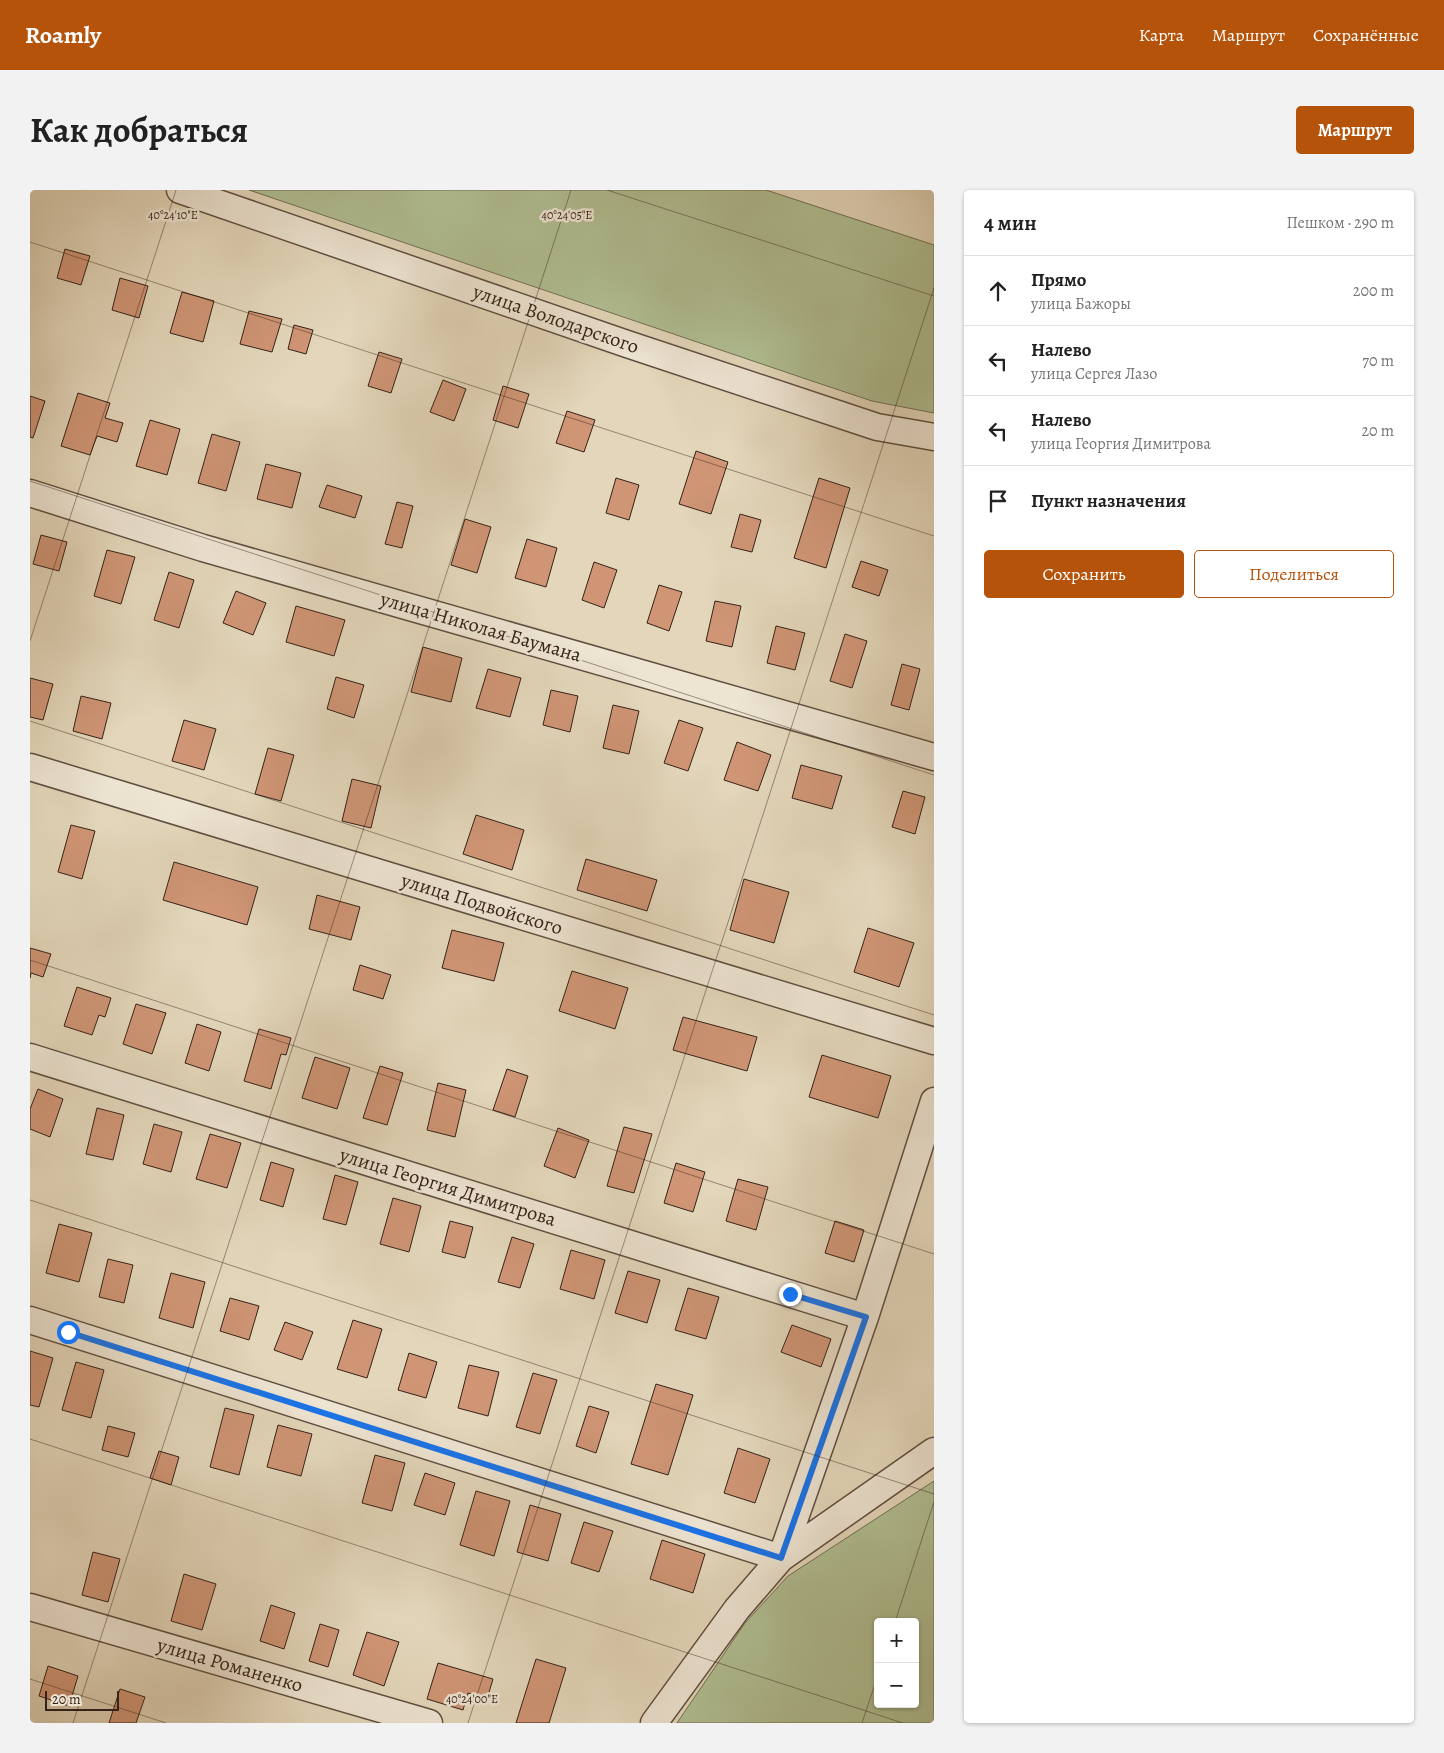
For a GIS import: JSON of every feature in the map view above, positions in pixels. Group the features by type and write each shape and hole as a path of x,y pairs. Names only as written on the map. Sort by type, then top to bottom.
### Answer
{"street":[{"name":"улица Володарского","path":"180,190 627,344 868,424 934,437"},
{"name":"улица Николая Баумана","path":"30,493 202,548 934,757"},
{"name":"улица Подвойского","path":"30,767 934,1041"},
{"name":"улица Георгия Димитрова","path":"30,1057 866,1317"},
{"path":"781,1558 866,1317 934,1101"},
{"path":"30,1320 781,1558"},
{"path":"654,1723 738,1609 781,1558 934,1451"},
{"name":"улица Романенко","path":"30,1607 429,1723"}],"green space":[{"path":"249,190 766,190 934,245 934,413 872,401"},
{"path":"934,1481 934,1723 677,1723 745,1623 788,1576"}],"building":[{"path":"65,249 90,256 81,285 57,278"},
{"path":"120,278 148,286 139,318 112,310"},
{"path":"182,292 214,301 203,342 170,333"},
{"path":"249,311 282,319 272,352 240,344"},
{"path":"294,325 313,330 306,354 288,349"},
{"path":"379,352 402,359 391,393 368,386"},
{"path":"443,380 466,389 454,421 430,412"},
{"path":"503,386 529,394 518,428 493,420"},
{"path":"78,393 110,403 105,418 123,423 117,442 97,436 90,455 61,446"},
{"path":"30,396 45,401 33,438 30,437"},
{"path":"567,411 595,420 584,452 556,443"},
{"path":"150,420 180,429 167,475 136,466"},
{"path":"212,434 240,442 226,491 198,483"},
{"path":"696,451 728,462 711,514 679,504"},
{"path":"266,464 301,473 292,508 257,499"},
{"path":"616,478 639,485 629,520 606,513"},
{"path":"819,478 850,488 826,568 794,558"},
{"path":"327,485 362,496 355,518 319,507"},
{"path":"397,502 413,506 402,548 385,544"},
{"path":"740,514 761,520 752,552 731,547"},
{"path":"465,519 491,527 477,573 451,565"},
{"path":"41,535 67,542 59,571 33,564"},
{"path":"527,539 557,548 546,587 515,578"},
{"path":"107,550 135,557 121,604 94,596"},
{"path":"861,561 888,570 879,596 852,587"},
{"path":"594,562 617,570 604,608 582,600"},
{"path":"169,572 194,580 179,628 154,620"},
{"path":"659,585 682,592 669,631 647,623"},
{"path":"236,591 266,603 253,635 223,623"},
{"path":"715,601 741,606 732,647 706,641"},
{"path":"296,606 345,620 334,656 286,642"},
{"path":"776,626 805,633 795,670 767,663"},
{"path":"845,634 867,641 852,688 830,681"},
{"path":"423,647 462,658 451,702 411,692"},
{"path":"902,664 920,669 909,710 891,705"},
{"path":"488,669 521,678 510,717 476,708"},
{"path":"336,677 364,685 354,718 327,709"},
{"path":"30,678 53,684 43,720 30,717"},
{"path":"551,690 578,696 570,732 543,725"},
{"path":"81,696 111,703 102,739 73,731"},
{"path":"613,705 639,711 629,754 603,748"},
{"path":"184,720 216,729 204,770 172,761"},
{"path":"679,720 703,728 688,771 664,763"},
{"path":"737,742 771,755 758,791 724,780"},
{"path":"268,748 294,755 281,801 255,794"},
{"path":"801,765 842,776 832,809 792,798"},
{"path":"352,779 381,786 371,828 342,821"},
{"path":"903,791 925,797 915,834 892,827"},
{"path":"476,815 524,830 512,870 463,854"},
{"path":"71,825 95,831 82,879 58,872"},
{"path":"586,859 657,880 647,911 577,890"},
{"path":"174,862 258,887 247,925 163,900"},
{"path":"744,879 789,892 774,943 730,930"},
{"path":"317,895 360,907 351,940 309,929"},
{"path":"868,928 914,943 899,987 854,972"},
{"path":"452,930 504,943 494,981 442,968"},
{"path":"30,948 51,954 43,977 31,973 30,978"},
{"path":"360,965 391,975 383,999 353,990"},
{"path":"572,971 628,988 615,1029 559,1011"},
{"path":"77,987 111,998 105,1017 99,1015 92,1035 64,1026"},
{"path":"136,1004 166,1013 152,1054 123,1044"},
{"path":"683,1017 757,1037 747,1071 673,1050"},
{"path":"197,1024 221,1032 209,1071 185,1063"},
{"path":"259,1029 291,1038 286,1055 281,1054 271,1089 244,1081"},
{"path":"822,1055 891,1076 878,1118 809,1097"},
{"path":"315,1057 350,1068 337,1109 302,1098"},
{"path":"380,1066 403,1073 387,1125 363,1118"},
{"path":"507,1069 528,1076 515,1117 493,1110"},
{"path":"438,1083 466,1090 455,1137 427,1130"},
{"path":"38,1089 63,1099 50,1137 30,1129 30,1109"},
{"path":"97,1108 124,1115 113,1160 86,1154"},
{"path":"154,1124 182,1132 171,1172 143,1164"},
{"path":"624,1127 652,1134 634,1193 607,1186"},
{"path":"558,1128 589,1140 575,1178 544,1166"},
{"path":"210,1134 241,1143 227,1188 196,1179"},
{"path":"271,1162 294,1169 283,1207 260,1200"},
{"path":"676,1163 705,1172 693,1212 664,1203"},
{"path":"335,1175 358,1182 346,1225 323,1219"},
{"path":"738,1179 768,1187 756,1230 726,1221"},
{"path":"393,1198 421,1206 409,1252 380,1244"},
{"path":"450,1221 473,1227 465,1258 442,1252"},
{"path":"835,1221 864,1230 854,1262 825,1253"},
{"path":"59,1224 92,1233 79,1282 46,1273"},
{"path":"512,1237 534,1244 520,1288 498,1282"},
{"path":"571,1250 605,1260 594,1299 560,1289"},
{"path":"108,1259 133,1265 124,1303 99,1297"},
{"path":"628,1271 660,1280 647,1323 615,1313"},
{"path":"171,1273 205,1282 193,1328 159,1318"},
{"path":"688,1288 719,1297 706,1339 675,1330"},
{"path":"230,1298 259,1306 249,1340 220,1331"},
{"path":"353,1320 382,1329 367,1378 337,1369"},
{"path":"285,1322 313,1332 302,1360 274,1350"},
{"path":"792,1325 831,1339 821,1367 781,1352"},
{"path":"30,1351 53,1358 39,1407 30,1405"},
{"path":"409,1353 437,1362 426,1398 398,1390"},
{"path":"76,1362 104,1370 91,1418 62,1410"},
{"path":"469,1365 499,1372 488,1416 458,1408"},
{"path":"533,1373 557,1380 540,1434 516,1427"},
{"path":"656,1384 693,1395 668,1475 631,1464"},
{"path":"589,1406 609,1412 596,1453 576,1446"},
{"path":"225,1408 254,1415 239,1475 210,1467"},
{"path":"278,1425 312,1434 301,1476 267,1467"},
{"path":"108,1426 135,1433 128,1457 102,1450"},
{"path":"738,1448 770,1459 755,1503 724,1493"},
{"path":"159,1451 179,1457 171,1485 150,1478"},
{"path":"375,1455 405,1463 392,1511 362,1503"},
{"path":"425,1473 455,1483 445,1515 414,1505"},
{"path":"476,1491 510,1501 494,1556 460,1545"},
{"path":"530,1505 561,1514 548,1561 517,1552"},
{"path":"584,1522 613,1531 599,1572 571,1563"},
{"path":"662,1540 705,1554 693,1593 650,1579"},
{"path":"93,1552 120,1559 108,1602 82,1595"},
{"path":"184,1574 216,1584 202,1630 171,1621"},
{"path":"271,1605 295,1613 284,1649 260,1641"},
{"path":"320,1624 339,1630 328,1667 309,1661"},
{"path":"367,1632 399,1642 384,1686 353,1675"},
{"path":"536,1659 566,1668 549,1723 516,1723"},
{"path":"438,1663 493,1679 487,1699 468,1693 463,1710 427,1699"},
{"path":"48,1666 78,1676 69,1706 39,1696"},
{"path":"120,1689 145,1697 136,1723 109,1723"}],"route":[{"path":"68,1332 781,1558 866,1317 790,1294"}]}
